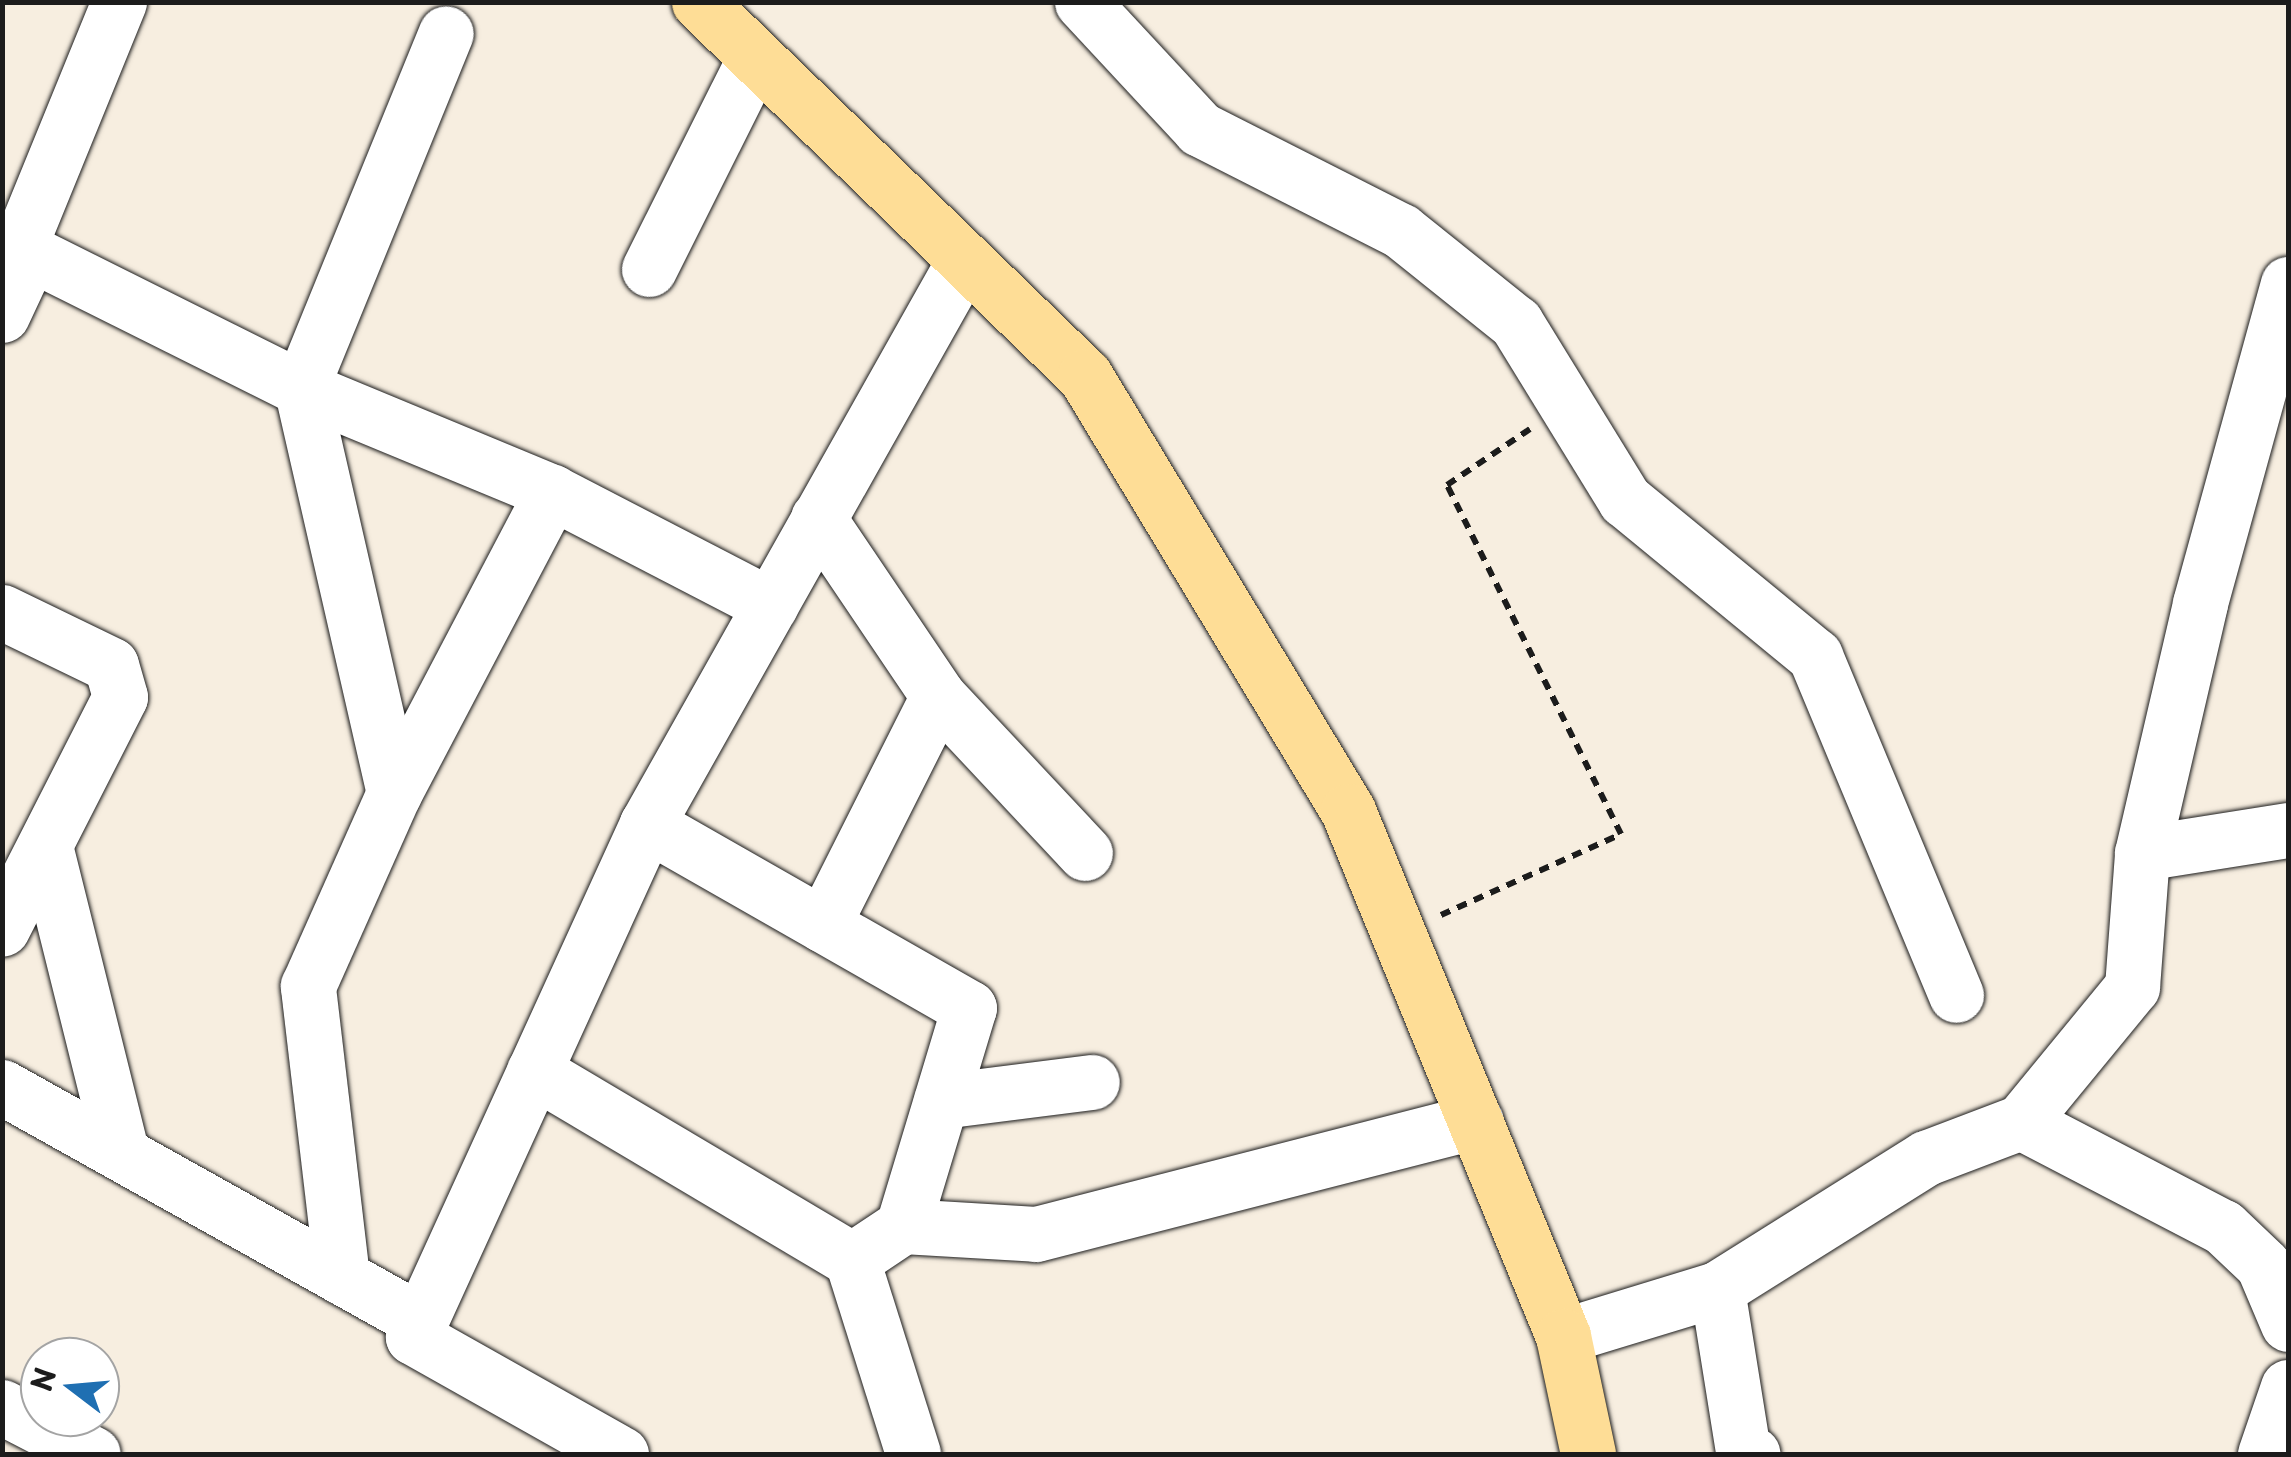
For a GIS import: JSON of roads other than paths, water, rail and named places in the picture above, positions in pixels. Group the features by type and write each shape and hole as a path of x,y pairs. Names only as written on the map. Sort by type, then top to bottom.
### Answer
{"main road":[{"path":"699,2 1085,376 1348,811 1563,1336 1588,1454"}],"street":[{"path":"2,315 17,246 119,2"},
{"path":"1082,2 1200,129 1401,231 1516,324 1625,500 1816,656 1956,995"},
{"path":"394,793 301,388 446,32"},
{"path":"649,269 755,57"},
{"path":"17,246 301,388 552,492 770,604"},
{"path":"620,1454 413,1337 646,824 965,259"},
{"path":"1563,1336 1717,1289 1926,1158 2021,1122 2132,987 2142,852 2200,604 2288,284"},
{"path":"342,1277 308,986 394,793 552,492"},
{"path":"818,518 938,696 1086,854"},
{"path":"2,612 111,665 120,697 2,929"},
{"path":"823,925 938,696"},
{"path":"646,824 969,1008 903,1226"},
{"path":"2142,852 2288,830"},
{"path":"45,846 122,1154"},
{"path":"534,1070 852,1260 913,1454"},
{"path":"941,1101 1092,1082"},
{"path":"2,1086 420,1321"},
{"path":"852,1260 903,1226 1036,1234 1476,1121"},
{"path":"2021,1122 2223,1227 2263,1265 2288,1324"},
{"path":"1717,1289 1743,1451 1753,1454"},
{"path":"2265,1454 2288,1386"},
{"path":"2,1407 94,1454"}]}
